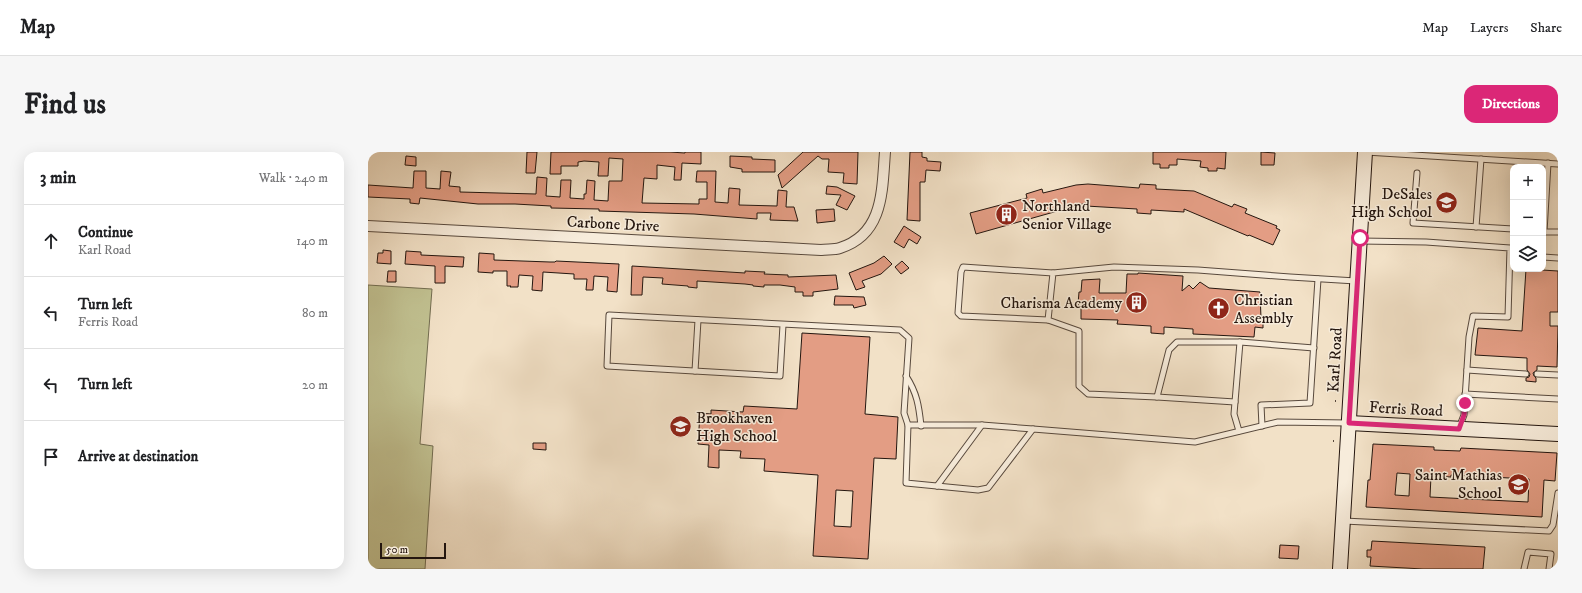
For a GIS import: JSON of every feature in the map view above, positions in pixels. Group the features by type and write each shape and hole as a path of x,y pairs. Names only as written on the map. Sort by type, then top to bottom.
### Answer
{"main road":[{"name":"Karl Road","path":"1340,569 1365,152"},
{"name":"Ferris Road","path":"1349,423 1558,434"}],"street":[{"name":"Carbone Drive","path":"368,226 821,250 839,248 856,241 871,225 879,211 882,196 885,152"}],"lane":[{"path":"1365,152 1403,153 1558,164"},
{"path":"1476,227 1481,159"},
{"path":"1546,200 1548,163"},
{"path":"1417,173 1413,223 1510,230"},
{"path":"1546,232 1558,232"},
{"path":"1360,241 1426,242 1510,248"},
{"path":"1546,257 1558,258"},
{"path":"1235,402 1088,394 1079,386 1079,331 1048,320 961,316 958,313 961,272 963,267 1053,273 1114,267 1198,270 1357,281"},
{"path":"1459,429 1464,415 1469,337 1474,316 1508,317 1511,272"},
{"path":"1048,320 1053,273"},
{"path":"1262,426 1261,405 1310,403 1318,279"},
{"path":"783,325 780,376 607,366 609,315 900,330 909,338 904,413 908,425 906,483 978,490 988,488 1033,429"},
{"path":"695,371 698,320"},
{"path":"1157,397 1168,350 1177,342 1240,342 1314,348"},
{"path":"1239,431 1234,414 1240,342"},
{"path":"1467,370 1526,374"},
{"path":"1537,374 1558,375"},
{"path":"906,376 913,387 918,400 921,426"},
{"path":"1465,394 1558,399"},
{"path":"908,425 982,425 1195,442 1278,422 1349,423"},
{"path":"937,486 982,425"},
{"path":"1343,521 1549,531 1553,525 1558,493"},
{"path":"1524,569 1528,552 1551,554 1549,569"}],"green space":[{"path":"368,285 432,289 420,444 433,446 425,569 368,569"}],"building":[{"path":"527,152 537,152 535,173 526,173"},
{"path":"551,152 701,152 701,164 682,163 681,180 674,180 675,167 657,165 657,179 644,178 642,203 699,204 699,199 707,199 707,182 696,182 697,171 716,171 715,202 728,203 729,188 740,189 739,205 777,206 778,190 787,191 786,207 794,207 798,221 770,220 771,213 757,213 757,219 694,214 599,211 599,209 551,208 551,206 515,204 478,204 420,198 419,204 410,203 410,199 368,197 368,185 413,188 414,171 426,171 426,188 440,189 441,171 451,172 449,186 460,187 460,192 536,194 537,177 547,178 546,196 560,197 561,180 571,180 570,198 584,199 587,180 595,181 594,200 608,201 609,181 622,181 623,159 609,158 608,176 598,176 599,162 584,161 578,162 578,166 561,166 561,174 550,174"},
{"path":"803,152 858,152 857,184 843,183 844,173 828,172 829,159 822,159 818,156 782,188 778,175"},
{"path":"910,152 922,152 922,157 927,158 927,161 941,162 940,171 926,170 925,182 920,182 920,221 907,220"},
{"path":"1153,152 1226,152 1225,169 1217,168 1217,171 1208,171 1208,168 1200,167 1201,161 1177,159 1177,165 1169,165 1169,168 1160,168 1160,164 1153,164"},
{"path":"1261,152 1275,153 1274,165 1261,165"},
{"path":"406,156 416,157 416,166 405,165"},
{"path":"730,156 775,160 775,172 742,172 742,169 730,167"},
{"name":"Northland Senior Village","path":"1088,184 1139,188 1140,184 1156,185 1156,189 1194,191 1232,207 1234,204 1247,209 1245,213 1277,226 1276,228 1280,230 1273,245 1184,209 1184,212 1151,210 1151,214 1137,213 1137,209 1086,206 1086,203 976,234 970,213 1027,198 1026,194 1042,189 1043,193 1076,185"},
{"path":"827,186 837,187 855,196 847,210 836,205 841,195 826,194"},
{"path":"834,209 835,221 817,223 816,210"},
{"path":"904,226 921,237 917,244 909,239 904,248 894,242"},
{"path":"383,250 391,251 391,264 377,263 378,253 383,253"},
{"path":"406,251 421,252 421,255 464,257 463,267 445,266 445,283 435,283 435,266 405,264"},
{"path":"479,253 494,254 494,260 619,264 617,292 607,291 608,277 594,276 593,290 586,290 587,279 574,279 574,274 543,272 542,291 532,290 533,276 519,275 518,287 510,287 511,286 507,286 507,271 493,271 493,273 478,272"},
{"path":"884,256 892,264 881,274 862,281 865,287 856,290 849,273 874,263"},
{"path":"902,261 909,268 901,274 895,267"},
{"path":"632,266 745,273 745,271 765,272 764,274 788,275 788,277 836,275 838,289 813,292 813,296 803,296 803,292 795,292 795,287 780,285 764,285 764,287 745,284 697,281 697,288 662,284 663,278 643,277 642,295 631,295"},
{"path":"388,271 396,271 396,282 387,282"},
{"path":"1558,271 1558,312 1550,312 1550,326 1558,326 1557,367 1537,366 1537,370 1533,373 1536,378 1536,382 1526,381 1526,378 1529,377 1530,374 1527,370 1527,358 1475,355 1478,328 1522,331 1526,272"},
{"path":"1138,273 1183,276 1182,291 1189,285 1193,289 1200,282 1209,288 1260,292 1263,328 1255,327 1254,337 1193,334 1193,329 1164,327 1164,334 1151,333 1151,326 1117,324 1118,320 1081,319 1081,308 1078,304 1082,280 1100,279 1099,293 1126,293 1127,274"},
{"path":"835,296 864,297 866,305 854,308 853,305 834,305"},
{"path":"802,333 870,337 865,414 898,417 896,459 874,458 868,559 813,556 818,475 764,471 765,459 740,458 741,451 719,450 719,468 708,467 709,445 698,444 700,413 711,414 711,410 743,412 744,406 797,409","holes":["836,490 853,491 851,527 834,526"]},
{"path":"533,443 546,443 546,450 533,449"},
{"path":"1373,444 1434,447 1434,450 1460,451 1461,448 1557,453 1555,481 1544,480 1542,517 1366,507 1368,480 1370,480","holes":["1397,473 1410,474 1409,496 1395,495","1451,475 1529,479 1528,502 1430,497 1431,476 1451,477"]},
{"path":"1372,541 1485,547 1483,569 1423,569 1370,566 1371,557 1367,557 1367,550 1371,550"},
{"path":"1280,545 1299,546 1298,559 1279,558"}],"place":[{"name":"DeSales High School","path":"1447,203"},
{"name":"Northland Senior Village","path":"1006,215"},
{"name":"Charisma Academy","path":"1137,303"},
{"name":"Christian Assembly","path":"1218,309"},
{"name":"Brookhaven High School","path":"681,427"},
{"name":"Saint Mathias School","path":"1518,484"}],"route":[{"path":"1360,238 1349,423 1459,429 1464,415 1465,403"}]}
